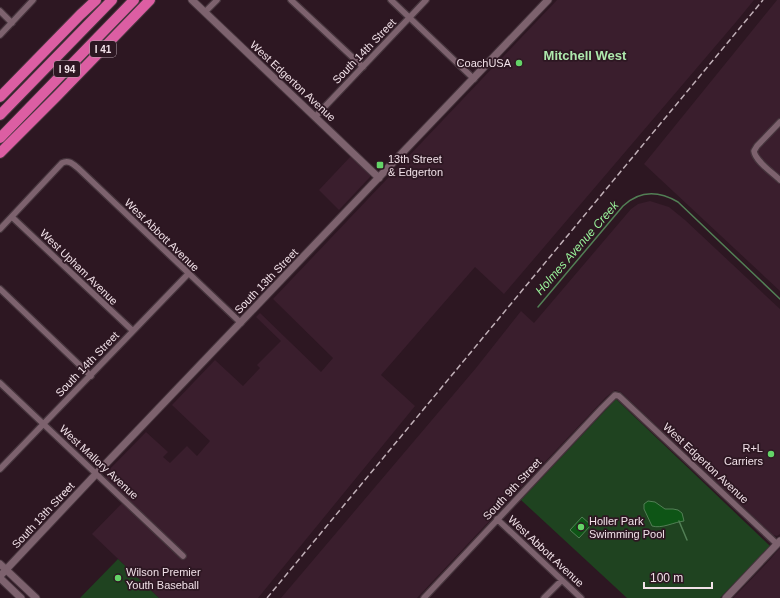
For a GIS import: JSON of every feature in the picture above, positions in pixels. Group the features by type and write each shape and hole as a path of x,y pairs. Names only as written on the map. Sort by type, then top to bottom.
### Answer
{"highway":[{"path":"80,15 84,8 92,0"},
{"path":"0,97 96,0"},
{"name":"I 41","path":"0,115 112,0"},
{"name":"I 94","path":"0,138 134,0"},
{"name":"I 41","path":"0,153 150,0"},
{"path":"0,161 22,138 57,96"}],"street":[{"path":"0,35 34,0"},
{"name":"West Edgerton Avenue","path":"192,0 379,178"},
{"path":"205,12 217,0"},
{"path":"292,0 363,67"},
{"path":"391,0 474,79"},
{"name":"South 14th Street","path":"316,117 426,0"},
{"name":"South 13th Street","path":"0,577 96,474 548,0"},
{"path":"0,11 12,22"},
{"path":"780,122 754,151 754,154 759,160 780,180"},
{"name":"West Abbott Avenue","path":"12,216 62,163 69,162 241,323"},
{"path":"0,229 12,216"},
{"name":"West Upham Avenue","path":"12,216 133,332"},
{"name":"South 14th Street","path":"0,469 188,274"},
{"path":"0,289 91,376"},
{"name":"West Mallory Avenue","path":"0,383 183,556"},
{"name":"West Edgerton Avenue","path":"615,395 619,396 779,545"},
{"name":"South 9th Street","path":"424,598 615,395"},
{"name":"West Abbott Avenue","path":"497,519 581,598"},
{"path":"726,598 779,545"},
{"path":"0,564 36,598"},
{"path":"0,577 21,598"},
{"path":"544,598 562,580"}],"shaded area":[{"path":"557,0 754,0 504,294 475,267 381,375 415,406 258,598 159,598 92,534 127,498 107,480 105,476 106,473 146,432 168,452 163,457 170,463 187,446 197,456 210,441 172,405 215,360 243,386 260,368 257,365 281,341 256,317 260,313 321,372 333,358 273,299"},
{"path":"777,0 780,0 780,291 644,164"},
{"path":"351,156 370,174 370,177 339,210 319,190"},
{"path":"650,201 669,207 685,220 780,309 780,534 777,536 773,535 621,392 615,390 606,397 417,598 281,598 476,368 521,311 534,323 631,209 638,204"},
{"path":"616,399 770,546 720,598 627,598 521,500"},
{"path":"648,501 655,502 665,509 678,510 682,513 684,521 664,526 652,526 644,509 644,504"},
{"name":"Holler Park Swimming Pool","path":"582,517 591,525 579,538 570,530"},
{"path":"780,548 780,598 733,598 766,564"},
{"name":"Wilson Premier Youth Baseball","path":"118,559 159,598 80,598"}],"waterway":[{"name":"Holmes Avenue Creek","path":"538,307 623,206 636,197 650,194 657,194 671,198 678,202 780,299"},
{"path":"679,521 687,540"}],"railway":[{"path":"267,598 763,0"}],"place":[{"name":"CoachUSA","path":"519,63"},
{"name":"13th Street & Edgerton","path":"380,165"},
{"name":"R+L Carriers","path":"771,454"},
{"name":"Holler Park Swimming Pool","path":"581,527"},
{"name":"Wilson Premier Youth Baseball","path":"118,578"}],"district":[{"name":"Mitchell West","path":"585,55"}]}
